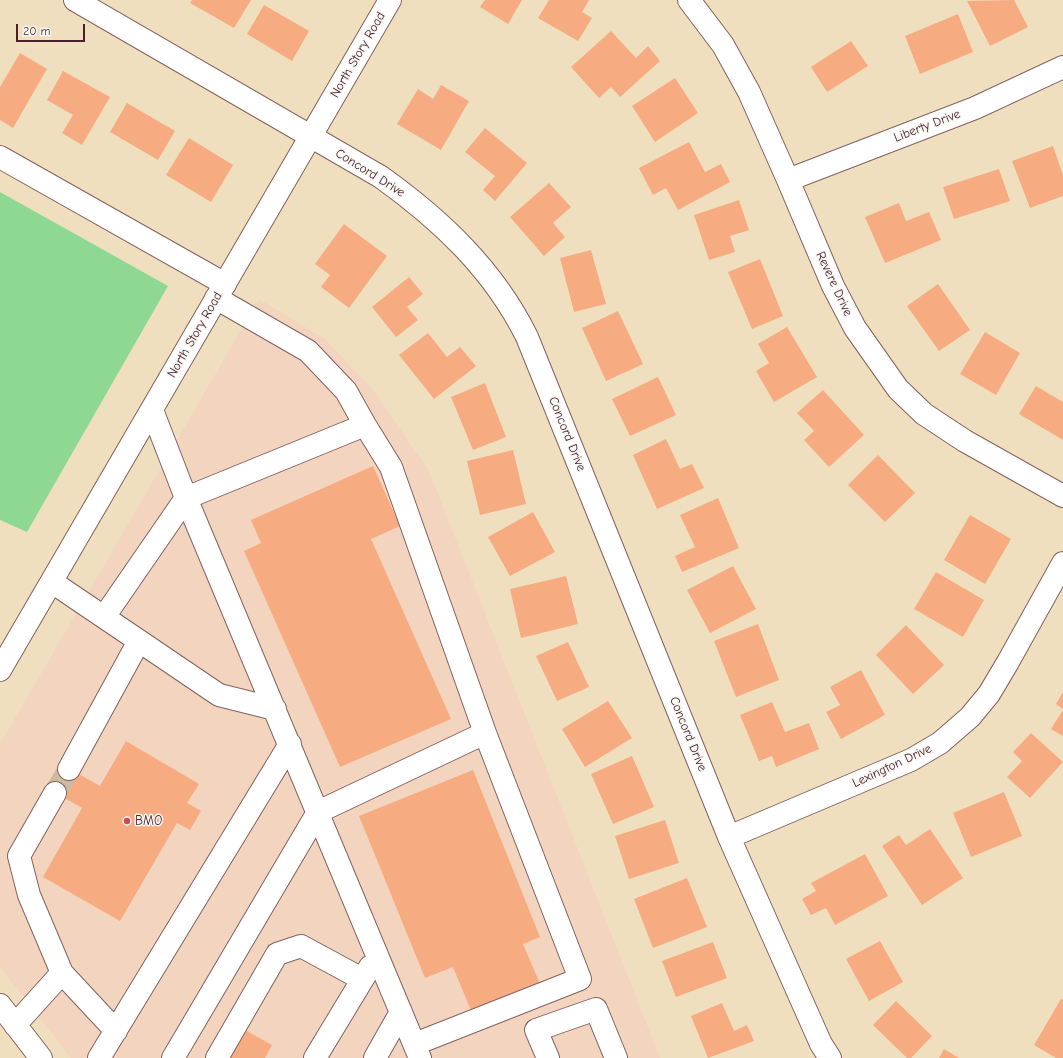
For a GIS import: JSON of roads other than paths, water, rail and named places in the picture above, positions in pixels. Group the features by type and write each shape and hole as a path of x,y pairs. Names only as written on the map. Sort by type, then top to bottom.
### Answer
{"street":[{"name":"Concord Drive","path":"74,0 381,177 413,200 451,234 500,288 517,316 527,337 729,837 821,1044 830,1058"},
{"name":"North Story Road","path":"0,670 390,0"},
{"name":"Revere Drive","path":"689,0 723,45 749,92 788,180 832,286 855,328 898,389 924,414 965,441 1063,496"},
{"name":"Liberty Drive","path":"788,180 975,108 1063,67"},
{"path":"0,157 220,291 308,351 346,391 365,425 391,466 485,733 580,979 417,1051 186,498 152,410"},
{"path":"104,617 186,498 365,425"},
{"name":"Lexington Drive","path":"729,837 911,760 940,743 970,717 989,694 1063,563"},
{"path":"52,582 219,695 275,709"},
{"path":"70,769 139,641"},
{"path":"173,1058 318,812 485,733"},
{"path":"99,1058 290,744"},
{"path":"56,793 19,856 29,895 62,973 116,1031"},
{"path":"218,1058 277,954 301,946 362,979"},
{"path":"315,1058 377,954"},
{"path":"15,1025 62,973"},
{"path":"0,1005 41,1058"},
{"path":"548,1058 536,1030 596,1009 616,1058"},
{"path":"375,1058 401,1012"}],"tunnel":[{"path":"55,793 69,769"}],"place":[{"name":"BMO","path":"127,821"}]}
